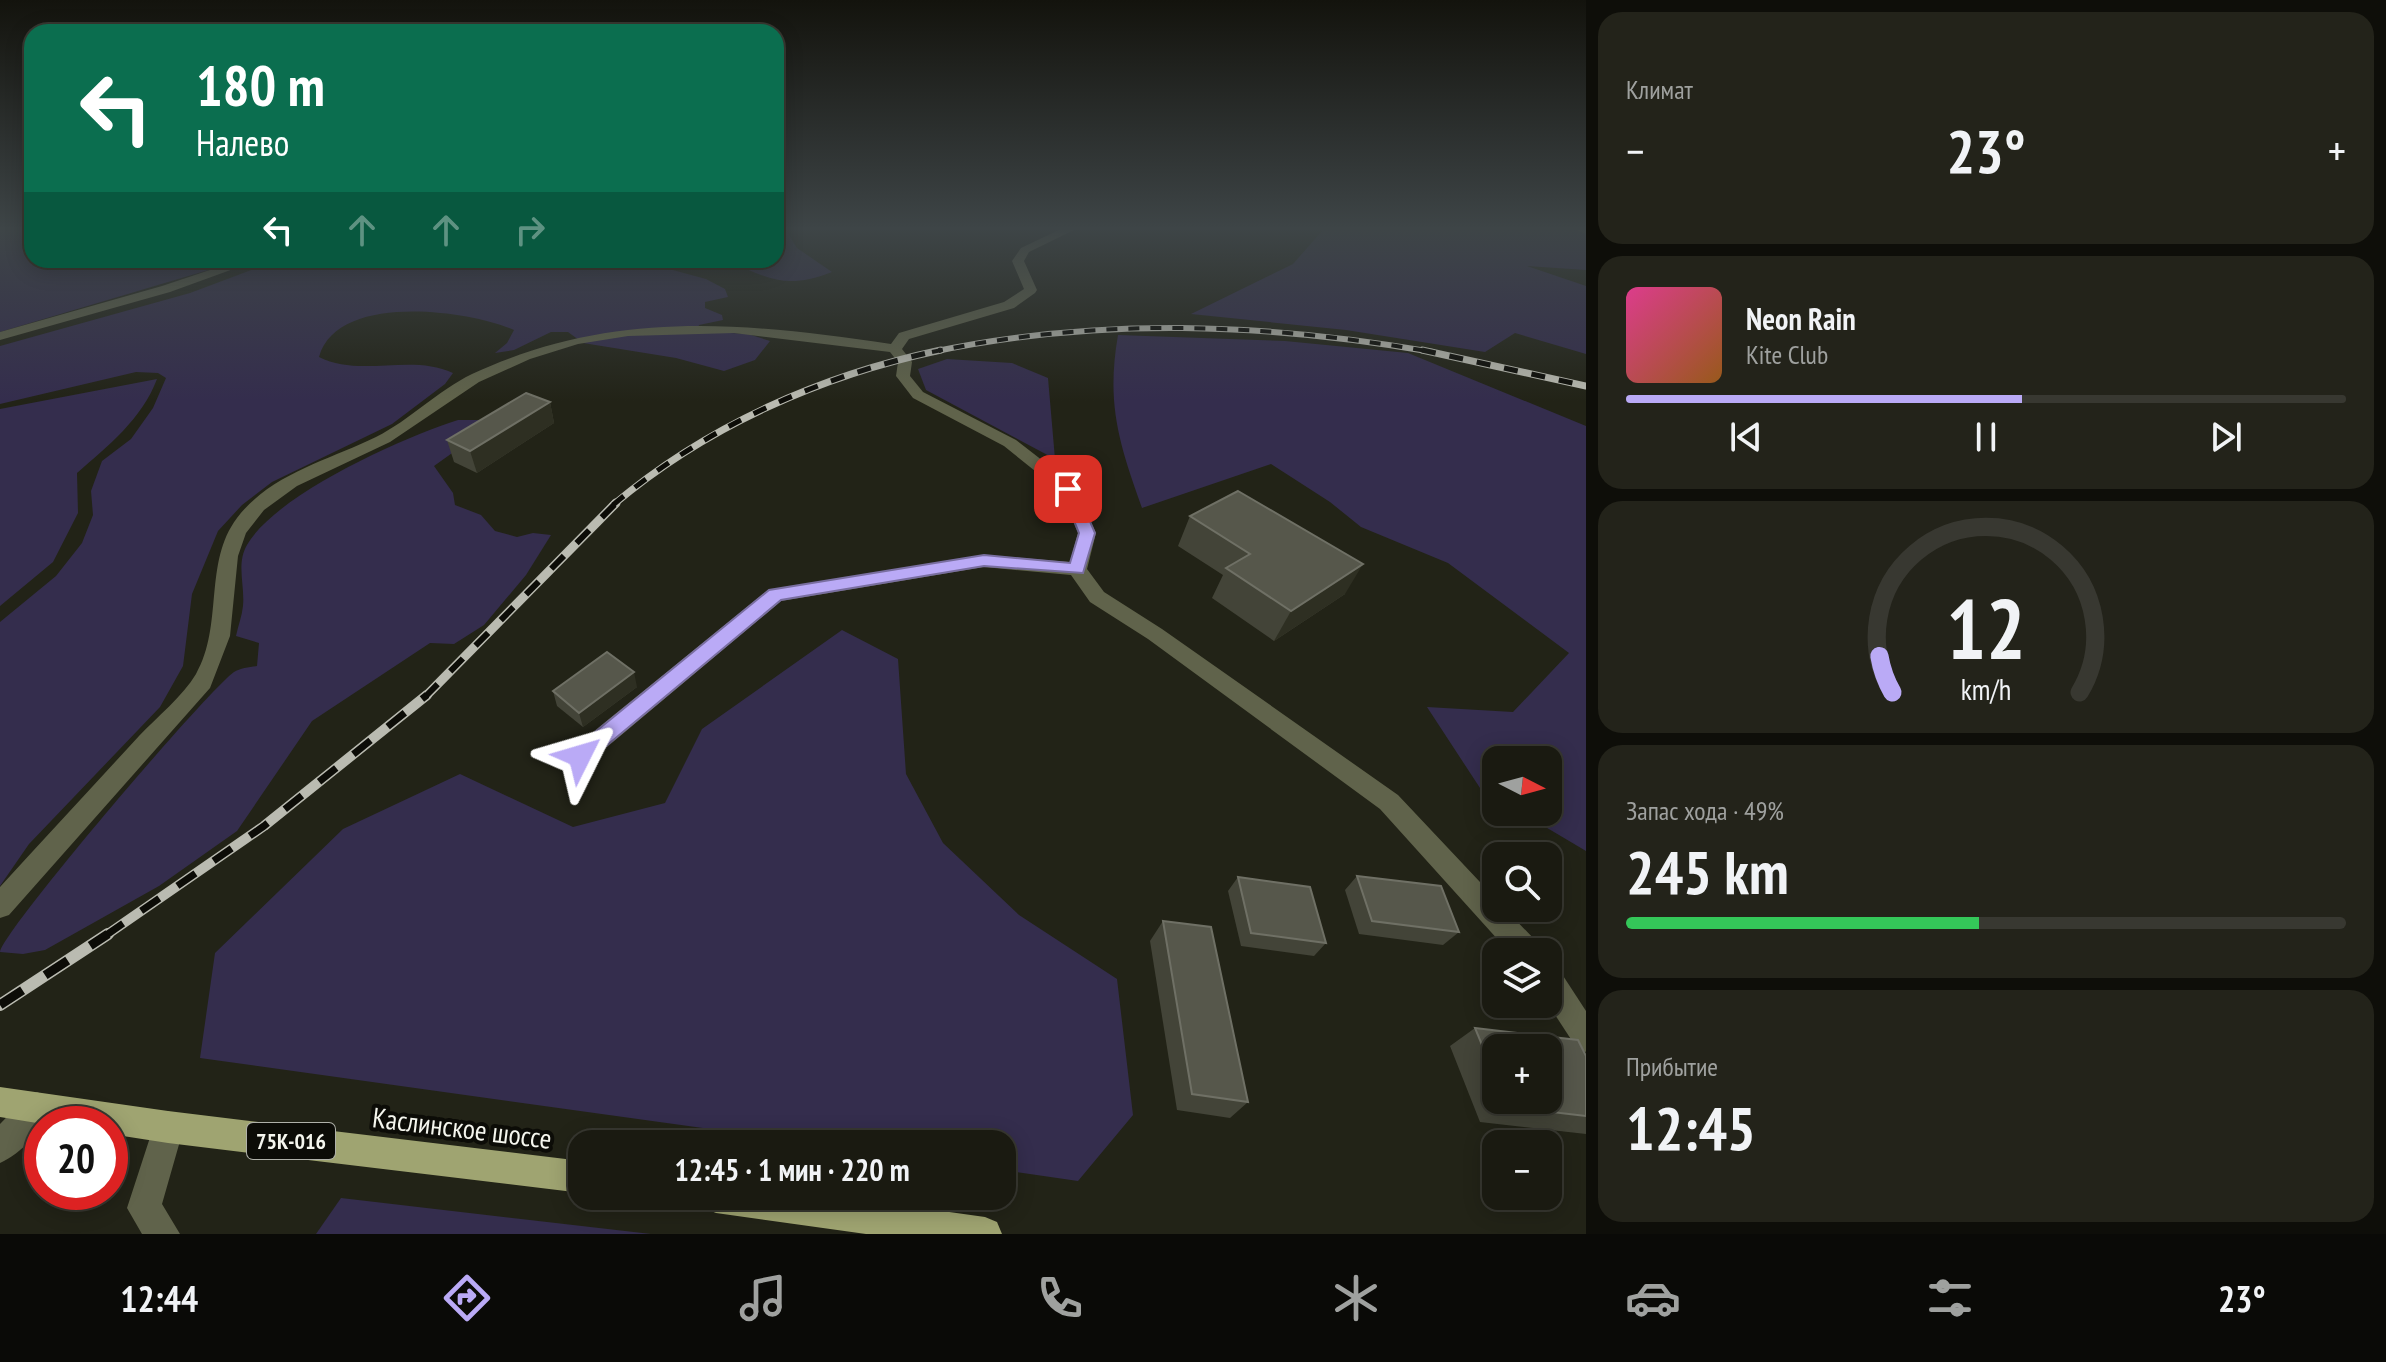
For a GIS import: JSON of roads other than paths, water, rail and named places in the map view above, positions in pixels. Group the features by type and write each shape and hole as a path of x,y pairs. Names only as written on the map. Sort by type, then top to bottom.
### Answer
{"main road":[{"name":"Каслинское шоссе","path":"0,1102 25,1106"},
{"name":"Каслинское шоссе","path":"128,1121 568,1175"},
{"path":"815,1210 985,1234"}],"street":[{"path":"0,336 176,286"},
{"path":"895,349 904,336 1009,305 1031,290 1029,286"},
{"path":"0,906 202,682 214,659 223,619 227,550 244,522 266,498 288,484 407,427 433,403 475,378 550,345 596,334 723,328 895,349 905,362 903,376 918,395 1010,443 1068,489 1087,533 1077,569"},
{"path":"580,756 775,595 984,561 1077,569 1097,597 1155,634 1389,802 1514,938"},
{"path":"1562,1000 1586,1037"},
{"path":"0,1147 24,1122"},
{"path":"163,1234 144,1208 168,1127"}],"railway":[{"path":"935,351 1057,333 1182,328 1307,335 1426,351"},
{"path":"935,351 941,350"},
{"path":"1422,350 1426,351"},
{"path":"613,505 687,451 767,407 853,374 935,351"},
{"path":"1426,351 1433,352"},
{"path":"1426,351 1586,386"},
{"path":"427,695 616,503"},
{"path":"106,935 264,826 427,695"},
{"path":"0,1005 106,935"}]}
